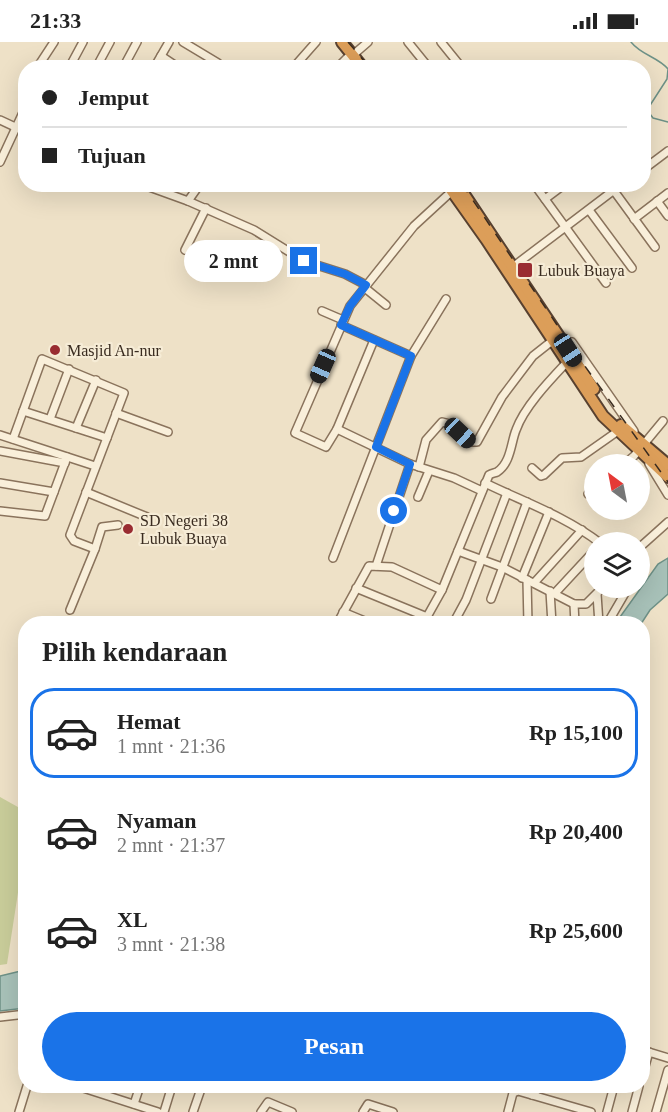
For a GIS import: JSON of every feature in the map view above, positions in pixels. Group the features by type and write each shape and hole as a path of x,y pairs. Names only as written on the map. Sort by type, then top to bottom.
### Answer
{"highway":[{"path":"333,42 354,60"},
{"path":"342,42 351,60"},
{"path":"455,192 544,321"},
{"path":"456,192 514,266 567,363 603,416 618,431 668,465"},
{"path":"552,336 612,416 668,477"}],"street":[{"path":"42,60 54,42"},
{"path":"73,60 83,42"},
{"path":"100,60 110,42"},
{"path":"127,60 137,42"},
{"path":"159,60 169,42"},
{"path":"183,42 213,60"},
{"path":"300,60 316,42"},
{"path":"441,42 456,60"},
{"path":"346,60 363,43"},
{"path":"412,43 424,60"},
{"path":"161,57 166,60"},
{"path":"0,120 17,127 0,162"},
{"path":"651,164 668,151"},
{"path":"163,192 254,230 304,261 345,274 365,286 386,305"},
{"path":"188,201 194,192"},
{"path":"374,340 337,429 326,447 295,433 342,322 365,286 414,226 447,192"},
{"path":"540,192 606,284"},
{"path":"545,199 554,192"},
{"path":"514,266 589,210 607,192"},
{"path":"614,192 655,247"},
{"path":"634,219 668,193"},
{"path":"657,201 668,216"},
{"path":"184,250 206,208"},
{"path":"589,210 632,268"},
{"path":"333,558 411,356 446,299"},
{"path":"322,311 374,340 411,356"},
{"path":"419,466 426,440 442,422 447,422 469,442 477,442 502,396 552,336"},
{"path":"572,342 642,447 668,495"},
{"path":"13,439 42,359 124,393 70,535 74,541 94,549"},
{"path":"356,588 427,616 442,590 489,475 498,471 506,461 515,441 516,429 537,397 567,363"},
{"path":"50,419 69,369"},
{"path":"76,428 96,380"},
{"path":"23,411 107,438"},
{"path":"116,413 168,432"},
{"path":"635,454 663,421"},
{"path":"337,429 410,464 454,478 482,491"},
{"path":"532,468 541,476 544,475 562,458 580,457 618,431"},
{"path":"0,435 66,460"},
{"path":"0,451 95,466"},
{"path":"0,512 45,516 66,460"},
{"path":"376,566 410,464"},
{"path":"418,497 429,471"},
{"path":"0,483 54,492"},
{"path":"486,483 549,512 585,532"},
{"path":"86,492 147,517"},
{"path":"457,616 466,600 507,494"},
{"path":"491,599 527,502"},
{"path":"528,616 528,580 549,512"},
{"path":"650,538 668,522"},
{"path":"70,610 102,527 118,525"},
{"path":"528,580 582,530"},
{"path":"458,551 502,567 574,603 586,604 592,598"},
{"path":"552,616 553,592 584,562"},
{"path":"341,616 369,566 392,567 442,590"},
{"path":"599,616 600,598"},
{"path":"612,616 622,598"},
{"path":"574,603 575,616"},
{"path":"343,612 353,616"},
{"path":"0,1017 18,1015"},
{"path":"650,1052 668,1058"},
{"path":"656,1112 668,1070"},
{"path":"19,1112 25,1093"},
{"path":"101,1093 158,1112"},
{"path":"134,1104 138,1093"},
{"path":"164,1112 170,1093"},
{"path":"193,1112 200,1093"},
{"path":"508,1112 515,1093"},
{"path":"521,1093 591,1112"},
{"path":"607,1112 612,1093"},
{"path":"632,1112 637,1093"},
{"path":"261,1112 268,1101 292,1112"},
{"path":"363,1112 368,1104 390,1112"}],"green space":[{"path":"0,797 18,807 18,892 7,964 0,965"}],"water":[{"path":"668,558 668,594 646,616 621,616 634,598 650,598 650,575 658,564"},
{"path":"18,972 18,1009 0,1011 0,976"}],"waterway":[{"path":"631,42 668,69 667,79 651,104"},
{"path":"651,115 668,122"}],"railway":[{"path":"348,42 363,60"},
{"path":"467,192 582,362 668,482"}],"place":[{"name":"Lubuk Buaya","path":"525,270"},
{"name":"Masjid An-nur","path":"55,350"},
{"name":"SD Negeri 38 Lubuk Buaya","path":"128,529"}],"route":[{"path":"304,261 345,274 366,285 350,306 341,325 411,356 376,447 410,464 394,511"}]}
